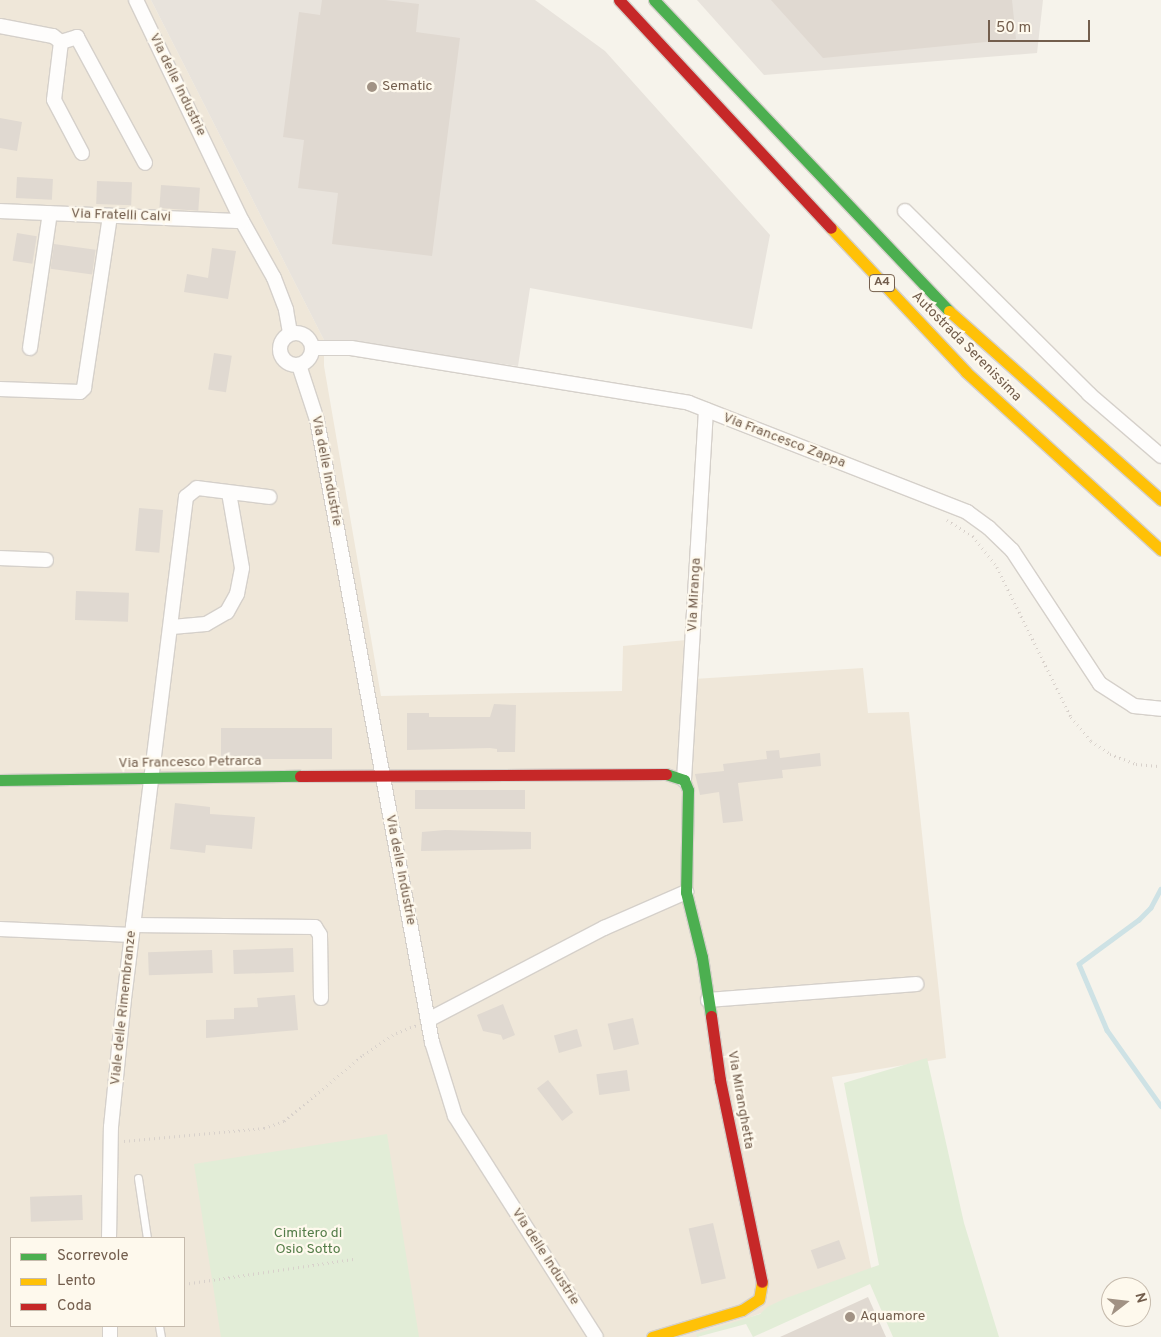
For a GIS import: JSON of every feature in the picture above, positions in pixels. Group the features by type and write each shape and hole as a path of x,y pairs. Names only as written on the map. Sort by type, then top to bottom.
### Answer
{"main road":[{"name":"Autostrada Serenissima","path":"619,0 966,372 1161,550"},
{"name":"Autostrada Serenissima","path":"654,0 946,309 1161,500"},
{"name":"Via Francesco Petrarca","path":"0,780 381,774"},
{"path":"381,774 669,774 686,785"},
{"name":"Via Miranghetta","path":"652,1337 742,1310 759,1299 762,1284 720,1080 708,1000 686,892 686,785"}],"street":[{"name":"Via delle Industrie","path":"136,0 242,221 274,278 286,310 290,333"},
{"path":"0,26 53,36 61,42"},
{"path":"61,42 78,37 146,163"},
{"path":"61,42 54,100 82,153"},
{"name":"Via Fratelli Calvi","path":"0,211 242,221"},
{"path":"905,211 1089,394 1161,456"},
{"path":"30,348 50,213"},
{"path":"0,389 80,392 84,388 110,216"},
{"path":"290,333 305,335 312,348 310,357 299,365 290,364 280,353 281,343 290,333"},
{"name":"Via Francesco Zappa","path":"312,348 351,348 689,403 967,512 989,528 1012,550 1100,684 1134,706 1161,709"},
{"name":"Via delle Industrie","path":"299,365 317,420 427,1016 455,1116 596,1337"},
{"name":"Via Miranga","path":"686,785 706,410"},
{"name":"Viale delle Rimembranze","path":"110,1237 111,1142 132,930 150,779 172,627 186,497 196,488 230,493"},
{"path":"172,627 206,624 227,612 237,594 242,568 230,493 269,497"},
{"path":"0,558 46,560"},
{"path":"427,1016 604,928 686,892"},
{"path":"0,929 132,930 315,927 320,935 321,998"},
{"path":"708,1000 916,984"}],"lane":[{"path":"138,1178 147,1237"}],"path":[{"path":"930,498 941,516 973,536 997,567 1071,717 1091,741 1110,754 1128,761 1161,766"},
{"path":"111,1142 264,1128 284,1121 363,1055 396,1033 418,1025 415,1014 427,1016"},
{"path":"185,1284 353,1259"}],"shaded area":[{"path":"0,0 151,0 324,340 324,366 381,696 622,691 623,646 697,639 694,679 863,668 868,713 909,712 946,1058 832,1077 872,1272 697,1337 0,1337"},
{"path":"151,0 535,0 605,51 770,235 752,329 530,288 518,366 324,340"},
{"path":"697,0 1043,0 1037,53 764,75"}],"green space":[{"path":"927,1058 964,1223 999,1337 893,1337 870,1284 753,1337 746,1324 697,1337 696,1334 760,1314 767,1307 786,1298 879,1265 844,1083"},
{"name":"Cimitero di Osio Sotto","path":"387,1134 419,1337 221,1337 194,1164"}],"building":[{"name":"Sematic","path":"322,0 385,0 419,4 416,32 460,38 432,256 332,244 338,193 298,188 304,140 283,137 299,12 320,15"},
{"path":"771,0 1012,0 1016,39 823,58"},
{"path":"0,118 22,122 17,151 0,148"},
{"path":"17,177 53,179 52,200 16,198"},
{"path":"97,181 132,182 131,205 96,204"},
{"path":"161,185 200,188 198,211 159,208"},
{"path":"17,233 37,236 32,264 13,261"},
{"path":"54,244 96,250 92,275 51,269"},
{"path":"212,248 236,251 228,299 184,292 187,274 208,278"},
{"path":"214,353 232,356 226,392 208,390"},
{"path":"139,508 163,510 159,553 135,551"},
{"path":"76,591 129,593 128,622 75,620"},
{"path":"494,704 516,705 515,752 497,752 497,749 490,748 407,750 407,713 429,713 429,717 490,717"},
{"path":"221,728 332,728 332,759 221,759"},
{"path":"779,750 780,758 820,753 821,766 782,770 783,778 738,783 743,821 723,823 719,792 700,795 695,774 724,771 723,764 767,759 766,751"},
{"path":"415,790 525,790 525,809 415,809"},
{"path":"175,803 210,807 210,814 255,817 252,849 206,845 205,853 170,849"},
{"path":"445,830 531,832 531,849 421,851 422,832"},
{"path":"293,948 294,972 234,974 233,950"},
{"path":"212,950 213,973 149,975 148,952"},
{"path":"295,995 298,1030 206,1038 206,1020 234,1019 234,1008 258,1007 257,998"},
{"path":"503,1004 515,1035 503,1040 501,1035 483,1031 477,1015"},
{"path":"633,1018 639,1044 614,1050 608,1024"},
{"path":"577,1029 582,1046 559,1053 554,1036"},
{"path":"627,1070 630,1091 599,1095 596,1074"},
{"path":"548,1080 573,1112 562,1121 537,1089"},
{"path":"82,1195 83,1220 31,1222 30,1197"},
{"path":"713,1223 726,1279 701,1284 689,1229"},
{"path":"839,1240 846,1259 818,1269 811,1250"},
{"name":"Aquamore","path":"868,1297 886,1337 780,1337"}],"waterway":[{"path":"1161,889 1151,908 1139,920 1079,964 1107,1030 1161,1106"}],"traffic: fast":[{"path":"654,0 949,311"},
{"path":"666,774 684,780 688,790 686,892 702,957 711,1016"},
{"path":"0,780 300,776"}],"traffic: slow":[{"path":"831,228 966,372 1161,550"},
{"path":"949,311 1161,500"},
{"path":"652,1337 742,1310 759,1299 762,1282"}],"traffic: jam":[{"path":"619,0 831,228"},
{"path":"300,776 666,774"},
{"path":"711,1016 720,1080 762,1282"}],"place":[{"name":"Sematic","path":"372,87"},
{"name":"Aquamore","path":"850,1317"}]}
